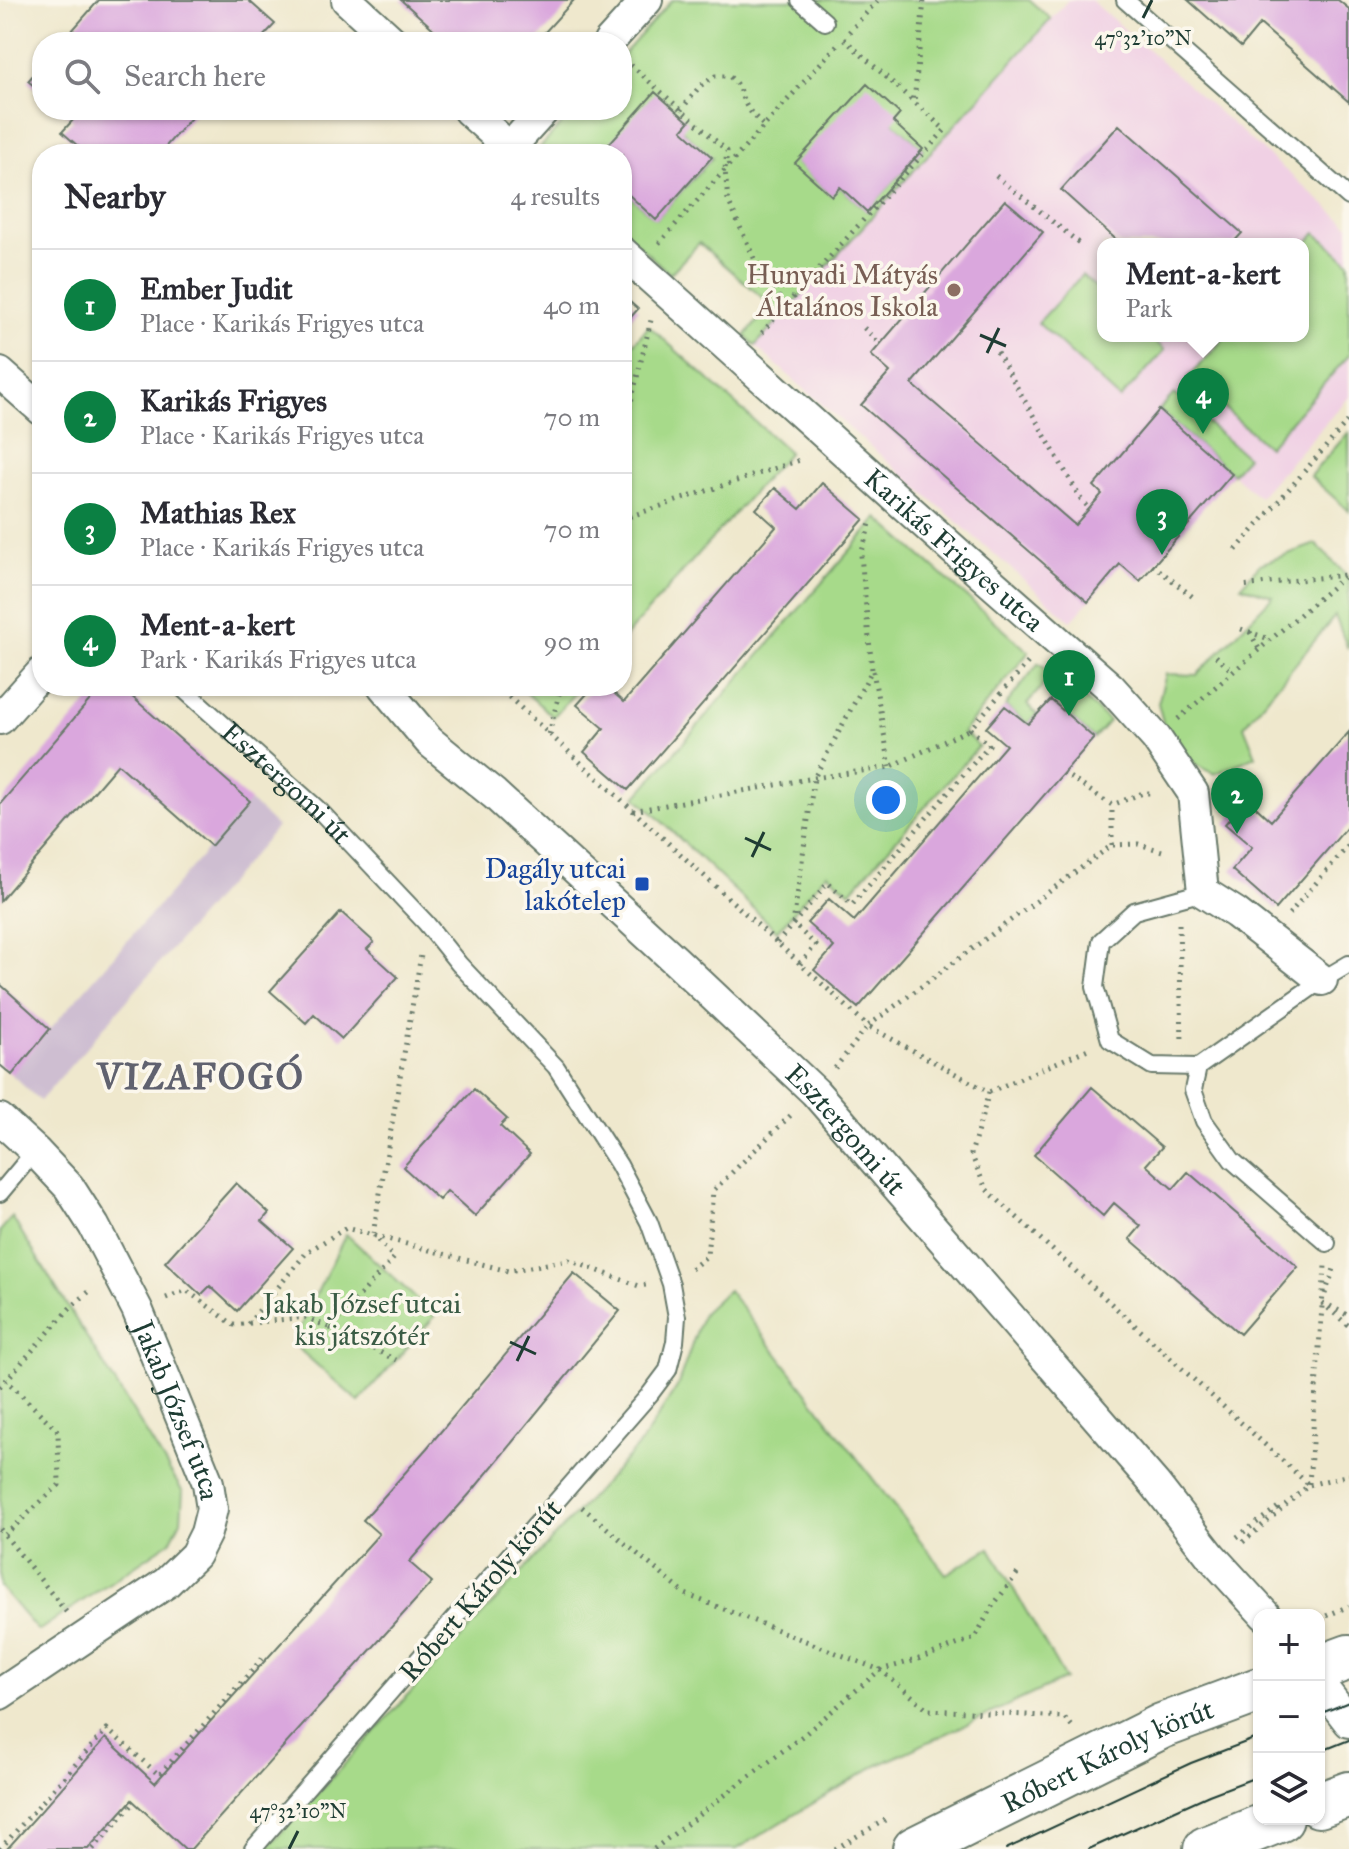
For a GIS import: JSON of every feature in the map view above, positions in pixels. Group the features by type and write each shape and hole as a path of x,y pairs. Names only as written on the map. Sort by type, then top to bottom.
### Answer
{"main road":[{"path":"1325,1666 1349,1657"},
{"name":"Róbert Károly körút","path":"915,1849 1162,1726 1253,1692"},
{"path":"1325,1803 1349,1794"},
{"path":"1219,1843 1266,1825"}],"street":[{"path":"347,0 382,32"},
{"path":"618,32 647,0"},
{"path":"478,120 502,144"},
{"path":"516,144 536,120"},
{"name":"Karikás Frigyes utca","path":"640,268 1111,688 1156,738 1193,793 1203,892"},
{"path":"0,373 32,401"},
{"path":"0,719 32,683"},
{"name":"Esztergomi út","path":"391,696 429,741 494,794 815,1092 1155,1484 1214,1560 1259,1609"},
{"path":"1203,892 1236,913 1322,980"},
{"name":"Jakab József utca","path":"0,1119 69,1187 94,1226 137,1309 208,1483 212,1509 206,1533 195,1555 166,1583 0,1694"},
{"path":"1325,1691 1349,1722"}],"lane":[{"path":"800,0 825,22"},
{"path":"1125,0 1349,197"},
{"name":"Esztergomi út","path":"191,696 321,812 556,1067 619,1165 649,1222 671,1284 677,1317"},
{"path":"1203,892 1134,911 1101,941 1095,987 1110,1040 1152,1066 1198,1067 1349,964"},
{"path":"1198,1067 1193,1090 1204,1121 1232,1160 1327,1243"},
{"path":"0,1193 35,1151"},
{"name":"Róbert Károly körút","path":"253,1849 650,1394 668,1370 677,1317"}],"path":[{"path":"632,344 640,268 878,0"},
{"path":"914,102 924,0"},
{"path":"740,358 945,130 844,38"},
{"path":"632,66 727,151 728,200 767,287 787,304"},
{"path":"681,110 700,86 715,76 729,76 739,84 747,109 764,126"},
{"path":"996,176 1083,246"},
{"path":"864,328 880,344"},
{"path":"997,352 1089,508"},
{"path":"1236,550 1349,420"},
{"path":"632,516 839,447"},
{"path":"890,767 872,670 861,555 873,516 892,494"},
{"path":"1153,565 1193,597"},
{"path":"1241,586 1348,575"},
{"path":"1156,738 1348,575"},
{"path":"1241,629 1270,640"},
{"path":"1250,632 1259,649"},
{"path":"633,811 890,767 970,729 1051,635"},
{"path":"1216,656 1233,672"},
{"path":"793,924 814,778 872,670"},
{"path":"508,696 868,1026 989,1092"},
{"path":"549,734 558,696"},
{"path":"777,943 828,883 852,905 989,745 970,729"},
{"path":"1112,805 1112,845"},
{"path":"248,1324 307,1252 346,1228 508,1271 569,1260 639,1286 671,1284 707,1256 713,1191 815,1092 868,1026 1112,845 1138,844 1175,855"},
{"path":"1267,939 1349,845"},
{"path":"373,1234 426,923"},
{"path":"793,924 816,945 800,964"},
{"path":"989,1092 1110,1040"},
{"path":"989,1092 971,1154 986,1189 1309,1485"},
{"path":"330,1328 394,1258 373,1234"},
{"path":"1214,1560 1309,1485 1327,1243"},
{"path":"0,1387 69,1309 115,1269"},
{"path":"137,1309 186,1290 234,1325 305,1317 396,1360"},
{"path":"1322,1302 1349,1316"},
{"path":"1322,1302 1349,1326"},
{"path":"5,1535 59,1485 58,1431 6,1380"},
{"path":"1214,1560 1309,1485 1349,1475"},
{"path":"565,1493 685,1594 880,1670 929,1710 1064,1717 1073,1727"},
{"path":"0,1529 85,1637"},
{"path":"654,1849 805,1734 880,1670 975,1638 991,1608 1020,1570"},
{"path":"1325,1616 1349,1606"},
{"path":"154,1781 262,1659"},
{"path":"0,1849 107,1729 159,1775"},
{"path":"93,1849 134,1803"}],"shaded area":[{"name":"Hunyadi Mátyás Általános Iskola","path":"1068,0 1091,0 1349,226 1349,397 1259,497 1232,474 1140,581 1120,565 1071,621 755,346"},
{"path":"250,801 277,827 40,1101 12,1075"}],"green space":[{"path":"672,0 1029,0 1051,19 755,346 745,336 771,305 699,243 670,274 632,239 632,198 656,219 712,158 682,130 632,145 543,144 565,120 632,120 632,45","holes":["893,122 923,149 867,211 840,187 831,195 796,163"]},
{"path":"1316,233 1349,262 1349,355 1268,447 1189,377 1221,342 1309,342 1309,241"},
{"path":"1082,275 1097,289 1097,342 1156,342 1165,350 1120,399 1038,323"},
{"path":"649,326 789,452 632,629 632,345"},
{"path":"1174,394 1247,457 1232,474 1159,410"},
{"path":"1349,432 1349,511 1310,476"},
{"path":"878,518 1029,652 963,732 979,746 850,892 827,873 777,931 636,797"},
{"path":"1316,544 1349,578 1348,649 1335,616 1244,726 1256,756 1215,774 1185,759 1164,726 1158,703 1166,674 1197,675 1273,596 1241,586 1260,564"},
{"path":"1039,663 1053,674 1027,704 1037,714 1028,724 1005,706"},
{"path":"1066,682 1109,721 1094,738 1050,700"},
{"path":"530,696 572,696 553,717"},
{"path":"12,1217 183,1492 181,1520 170,1542 38,1631 0,1587 0,1231"},
{"name":"Jakab József utcai kis játszótér","path":"346,1234 435,1316 359,1402 292,1343"},
{"path":"728,1290 946,1574 990,1548 1065,1679 874,1767 737,1849 266,1849 641,1443 677,1387 703,1313"}],"building":[{"path":"99,0 248,0 275,24 267,32 71,32"},
{"path":"401,0 574,0 545,32 437,32"},
{"path":"1188,0 1338,0 1349,9 1349,102 1260,24 1241,47"},
{"path":"867,84 900,114 893,122 923,149 867,212 840,187 832,196 795,163"},
{"path":"655,92 689,122 682,130 712,157 656,220 632,198 632,144 609,144"},
{"path":"73,120 189,120 168,144 76,144 62,132"},
{"path":"1119,125 1242,233 1237,238 1114,238 1061,190"},
{"path":"1005,200 1043,232 912,384 1075,525 1102,494 1094,486 1159,410 1232,474 1140,581 1120,564 1088,602 861,405 890,372 871,355"},
{"path":"822,483 864,519 628,790 584,752 604,728 577,705 585,696 617,696 624,702 632,696 776,527 756,509 775,488 800,509"},
{"path":"93,696 131,696 250,801 211,846 118,764 0,901 0,804"},
{"path":"1051,700 1094,738 858,1008 814,970 834,947 807,923 829,899 854,921 1006,745 986,728 1005,706 1028,724"},
{"path":"1349,732 1349,825 1276,909 1232,870 1252,847 1225,824 1247,799 1271,821"},
{"path":"341,912 374,942 367,949 398,977 342,1039 314,1014 306,1023 270,991"},
{"path":"0,984 50,1029 12,1075 0,1065"},
{"path":"1092,1087 1162,1147 1146,1165 1173,1189 1188,1172 1298,1267 1240,1334 1130,1239 1141,1226 1114,1203 1103,1216 1034,1155"},
{"path":"474,1089 507,1119 500,1126 530,1154 475,1216 447,1191 439,1200 403,1167"},
{"path":"236,1183 269,1213 262,1221 293,1248 237,1311 210,1286 201,1295 165,1262"},
{"path":"574,1273 620,1311 473,1490 409,1562 432,1582 191,1849 185,1849 132,1800 88,1849 7,1849 106,1738 155,1783 379,1534 363,1520"}],"tram line":[{"path":"1325,1712 1349,1702"},
{"path":"1006,1849 1191,1763 1253,1739"},
{"path":"1325,1750 1349,1740"},
{"path":"1089,1849 1253,1778"}],"place":[{"name":"Hunyadi Mátyás Általános Iskola","path":"954,290"},
{"name":"Ment-a-kert","path":"1203,434"},
{"name":"Mathias Rex","path":"1162,555"},
{"name":"Ember Judit","path":"1069,716"},
{"name":"Karikás Frigyes","path":"1237,834"},
{"name":"Dagály utcai lakótelep","path":"642,884"}],"district":[{"name":"VIZAFOGÓ","path":"201,1076"}]}
